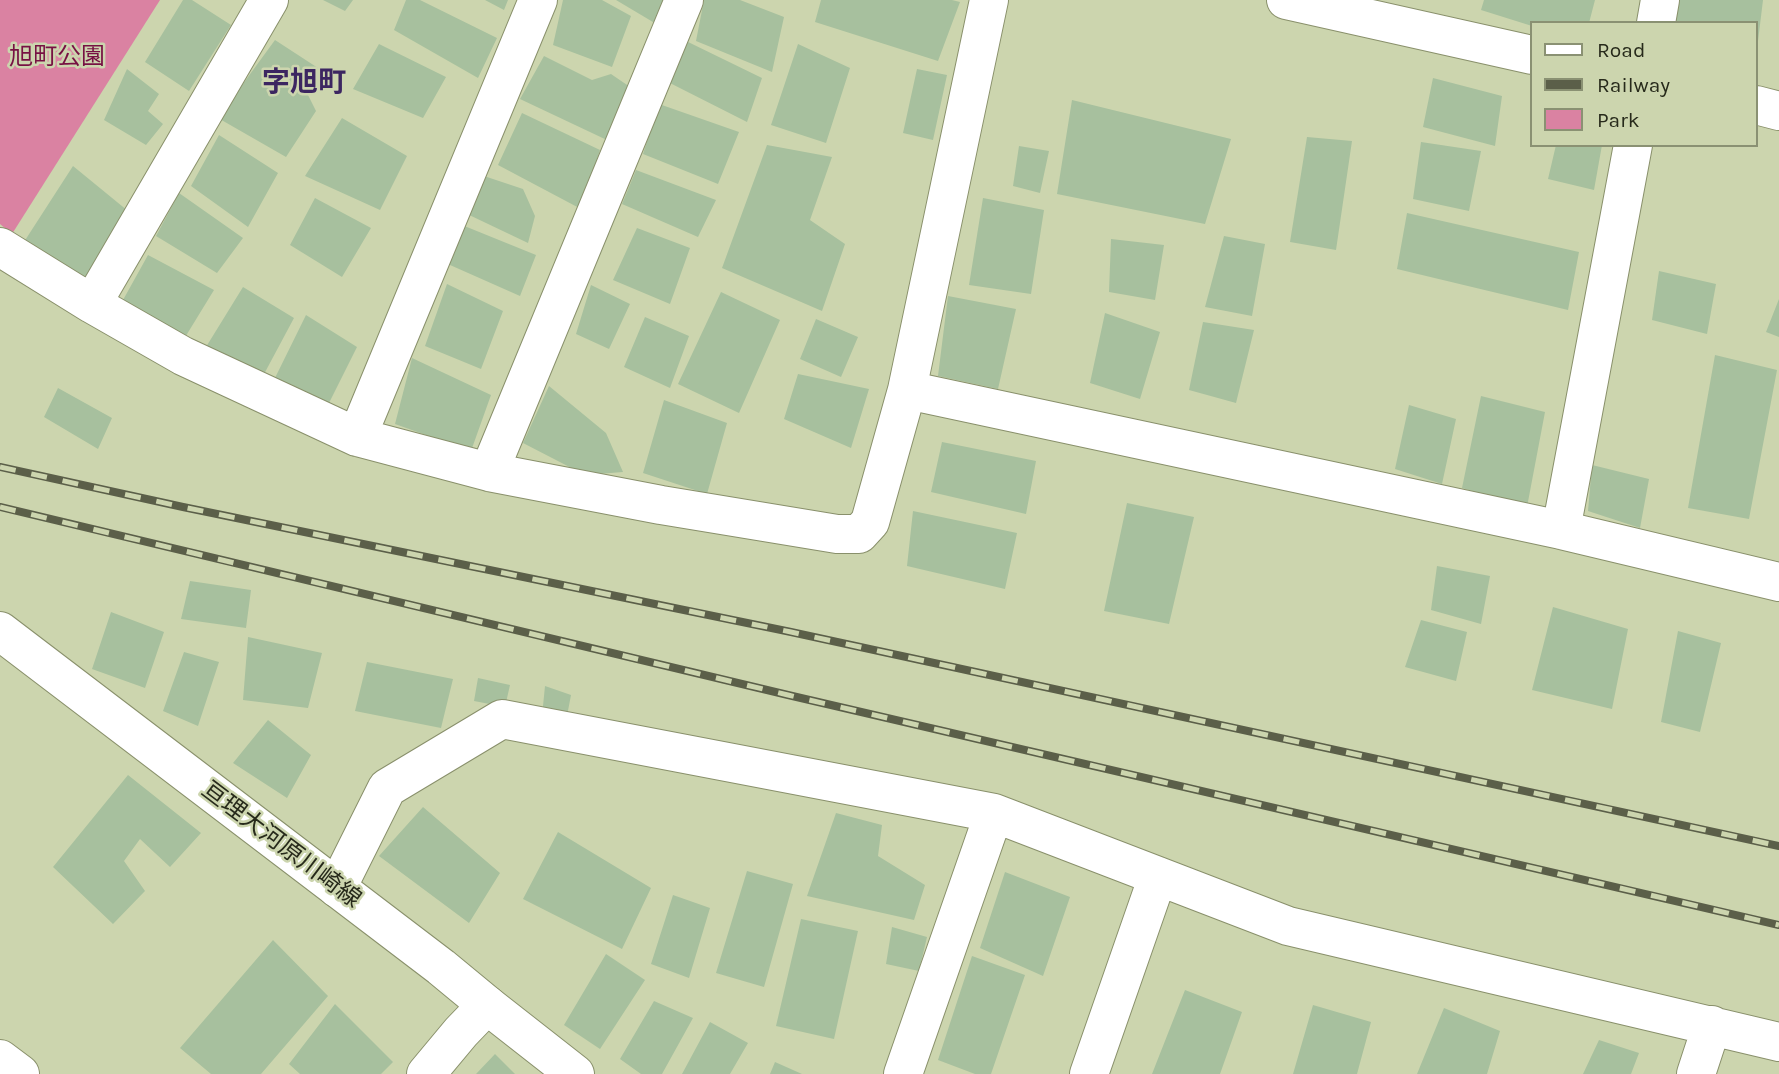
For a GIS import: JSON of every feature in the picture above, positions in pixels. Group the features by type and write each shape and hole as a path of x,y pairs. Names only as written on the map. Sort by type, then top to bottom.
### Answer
{"street":[{"path":"92,304 269,0"},
{"path":"357,438 538,0"},
{"path":"489,472 684,0"},
{"path":"0,247 183,356 357,438 489,472 661,506 837,534 859,534 870,522 906,390 989,0"},
{"path":"1286,0 1530,55"},
{"path":"1656,21 1660,0"},
{"path":"1758,106 1779,111"},
{"path":"1561,530 1633,147"},
{"path":"906,390 1561,530 1779,582"},
{"name":"亘理大河原川崎線","path":"0,631 441,967 575,1074"},
{"path":"337,888 387,788 502,719 994,813 1288,926 1779,1042"},
{"path":"903,1074 994,813"},
{"path":"1089,1074 1158,876"},
{"path":"426,1074 487,1005"},
{"path":"1696,1074 1712,1025"},
{"path":"0,1059 20,1074"}],"green space":[{"name":"旭町公園","path":"0,0 160,0 12,234 0,224"}],"building":[{"path":"183,0 192,0 231,25 189,91 145,62"},
{"path":"323,0 353,0 345,11"},
{"path":"406,0 420,0 497,38 478,78 394,30"},
{"path":"485,0 508,0 504,10"},
{"path":"563,0 602,0 631,16 612,67 553,45"},
{"path":"616,0 668,0 658,25"},
{"path":"704,0 740,0 784,17 772,72 696,41"},
{"path":"821,0 960,2 938,61 815,22"},
{"path":"1484,0 1595,0 1590,21 1530,21 1530,25 1481,10"},
{"path":"1677,0 1763,0 1758,41 1758,21 1673,21"},
{"path":"275,40 318,68 307,93 316,111 286,157 218,118"},
{"path":"684,40 762,78 747,122 664,80"},
{"path":"379,44 446,77 423,118 353,89"},
{"path":"798,44 850,68 826,143 771,125"},
{"path":"544,56 592,80 611,74 630,87 609,141 520,99"},
{"path":"127,69 159,94 148,111 163,124 146,145 104,120"},
{"path":"917,69 947,75 933,140 903,133"},
{"path":"1433,78 1502,96 1495,146 1423,127"},
{"path":"1072,100 1231,139 1205,224 1057,194"},
{"path":"659,104 739,132 718,184 643,154"},
{"path":"522,113 600,150 581,209 498,165"},
{"path":"342,118 407,156 380,210 305,176"},
{"path":"219,135 278,173 248,227 191,186"},
{"path":"1307,137 1352,141 1336,250 1290,242"},
{"path":"1421,142 1481,151 1469,211 1413,199"},
{"path":"767,145 832,157 810,220 845,244 822,311 722,268"},
{"path":"1019,146 1049,151 1040,193 1013,186"},
{"path":"1556,147 1602,147 1594,190 1548,179"},
{"path":"73,166 128,211 85,281 22,245"},
{"path":"636,170 716,200 698,237 622,204"},
{"path":"478,174 523,189 535,216 528,243 465,213"},
{"path":"179,193 243,238 217,273 156,236"},
{"path":"315,198 371,228 342,277 290,245"},
{"path":"983,198 1044,210 1031,294 969,285"},
{"path":"1407,213 1579,252 1568,310 1397,269"},
{"path":"457,223 536,255 520,296 441,261"},
{"path":"637,228 690,248 670,304 613,280"},
{"path":"1224,236 1265,244 1252,316 1205,307"},
{"path":"1111,239 1164,245 1155,300 1109,292"},
{"path":"148,255 214,290 184,339 123,300"},
{"path":"1659,271 1716,284 1707,334 1652,320"},
{"path":"447,284 503,311 481,369 425,346"},
{"path":"591,285 630,304 609,349 576,334"},
{"path":"243,287 294,318 263,376 206,347"},
{"path":"721,292 780,320 739,413 678,384"},
{"path":"948,296 1016,309 998,389 938,376"},
{"path":"1779,299 1779,337 1766,332"},
{"path":"1105,313 1160,332 1140,399 1090,383"},
{"path":"306,315 357,347 327,407 274,380"},
{"path":"645,317 689,336 670,388 624,367"},
{"path":"816,319 858,337 841,377 800,359"},
{"path":"1203,322 1254,330 1236,403 1189,390"},
{"path":"1715,355 1777,370 1749,519 1688,508"},
{"path":"412,358 491,395 471,451 395,424"},
{"path":"798,374 869,389 851,448 784,419"},
{"path":"549,386 606,433 623,472 585,475 523,443"},
{"path":"58,388 112,418 98,449 44,417"},
{"path":"1481,396 1545,412 1527,507 1462,488"},
{"path":"664,400 727,423 707,494 643,473"},
{"path":"1409,405 1456,419 1442,484 1395,469"},
{"path":"942,442 1036,461 1026,514 931,492"},
{"path":"1592,465 1649,479 1640,528 1588,511"},
{"path":"1127,503 1194,517 1169,624 1104,611"},
{"path":"913,511 1017,533 1005,589 907,566"},
{"path":"1437,566 1490,576 1481,624 1431,610"},
{"path":"190,581 251,590 246,628 181,619"},
{"path":"1553,607 1628,629 1612,709 1532,690"},
{"path":"111,612 164,632 145,688 92,669"},
{"path":"1421,620 1467,632 1456,681 1405,667"},
{"path":"1678,631 1721,643 1700,732 1661,722"},
{"path":"248,637 322,653 308,708 243,700"},
{"path":"184,652 219,662 198,726 163,711"},
{"path":"367,662 453,679 441,728 355,711"},
{"path":"478,678 510,685 505,707 474,701"},
{"path":"545,686 571,695 566,721 542,716"},
{"path":"268,720 311,755 287,798 233,763"},
{"path":"128,775 201,833 170,867 140,839 124,861 145,891 113,924 53,867"},
{"path":"423,807 500,873 469,923 379,856"},
{"path":"836,813 882,825 878,856 925,885 914,920 807,896"},
{"path":"558,832 651,888 622,949 523,899"},
{"path":"747,871 793,884 764,987 716,973"},
{"path":"1005,872 1070,897 1043,976 980,948"},
{"path":"673,895 710,908 689,978 651,964"},
{"path":"801,919 858,931 834,1039 776,1026"},
{"path":"892,927 927,937 919,971 886,964"},
{"path":"273,940 328,996 261,1074 211,1074 180,1048"},
{"path":"606,954 645,980 600,1049 564,1025"},
{"path":"972,956 1025,975 991,1074 975,1074 938,1060"},
{"path":"1185,990 1242,1012 1220,1074 1152,1074"},
{"path":"654,1001 693,1018 662,1074 641,1074 620,1059"},
{"path":"335,1004 393,1062 381,1074 300,1074 289,1064"},
{"path":"1313,1005 1371,1022 1357,1074 1293,1074"},
{"path":"1444,1008 1500,1031 1487,1074 1417,1074"},
{"path":"710,1022 748,1043 730,1074 682,1074"},
{"path":"1599,1040 1639,1053 1631,1074 1583,1074"},
{"path":"495,1054 515,1074 476,1074"},
{"path":"775,1062 802,1074 770,1074"}],"railway":[{"path":"0,467 791,632 1779,846"},
{"path":"0,507 788,695 1779,925"}],"district":[{"name":"字旭町","path":"304,83"}]}
